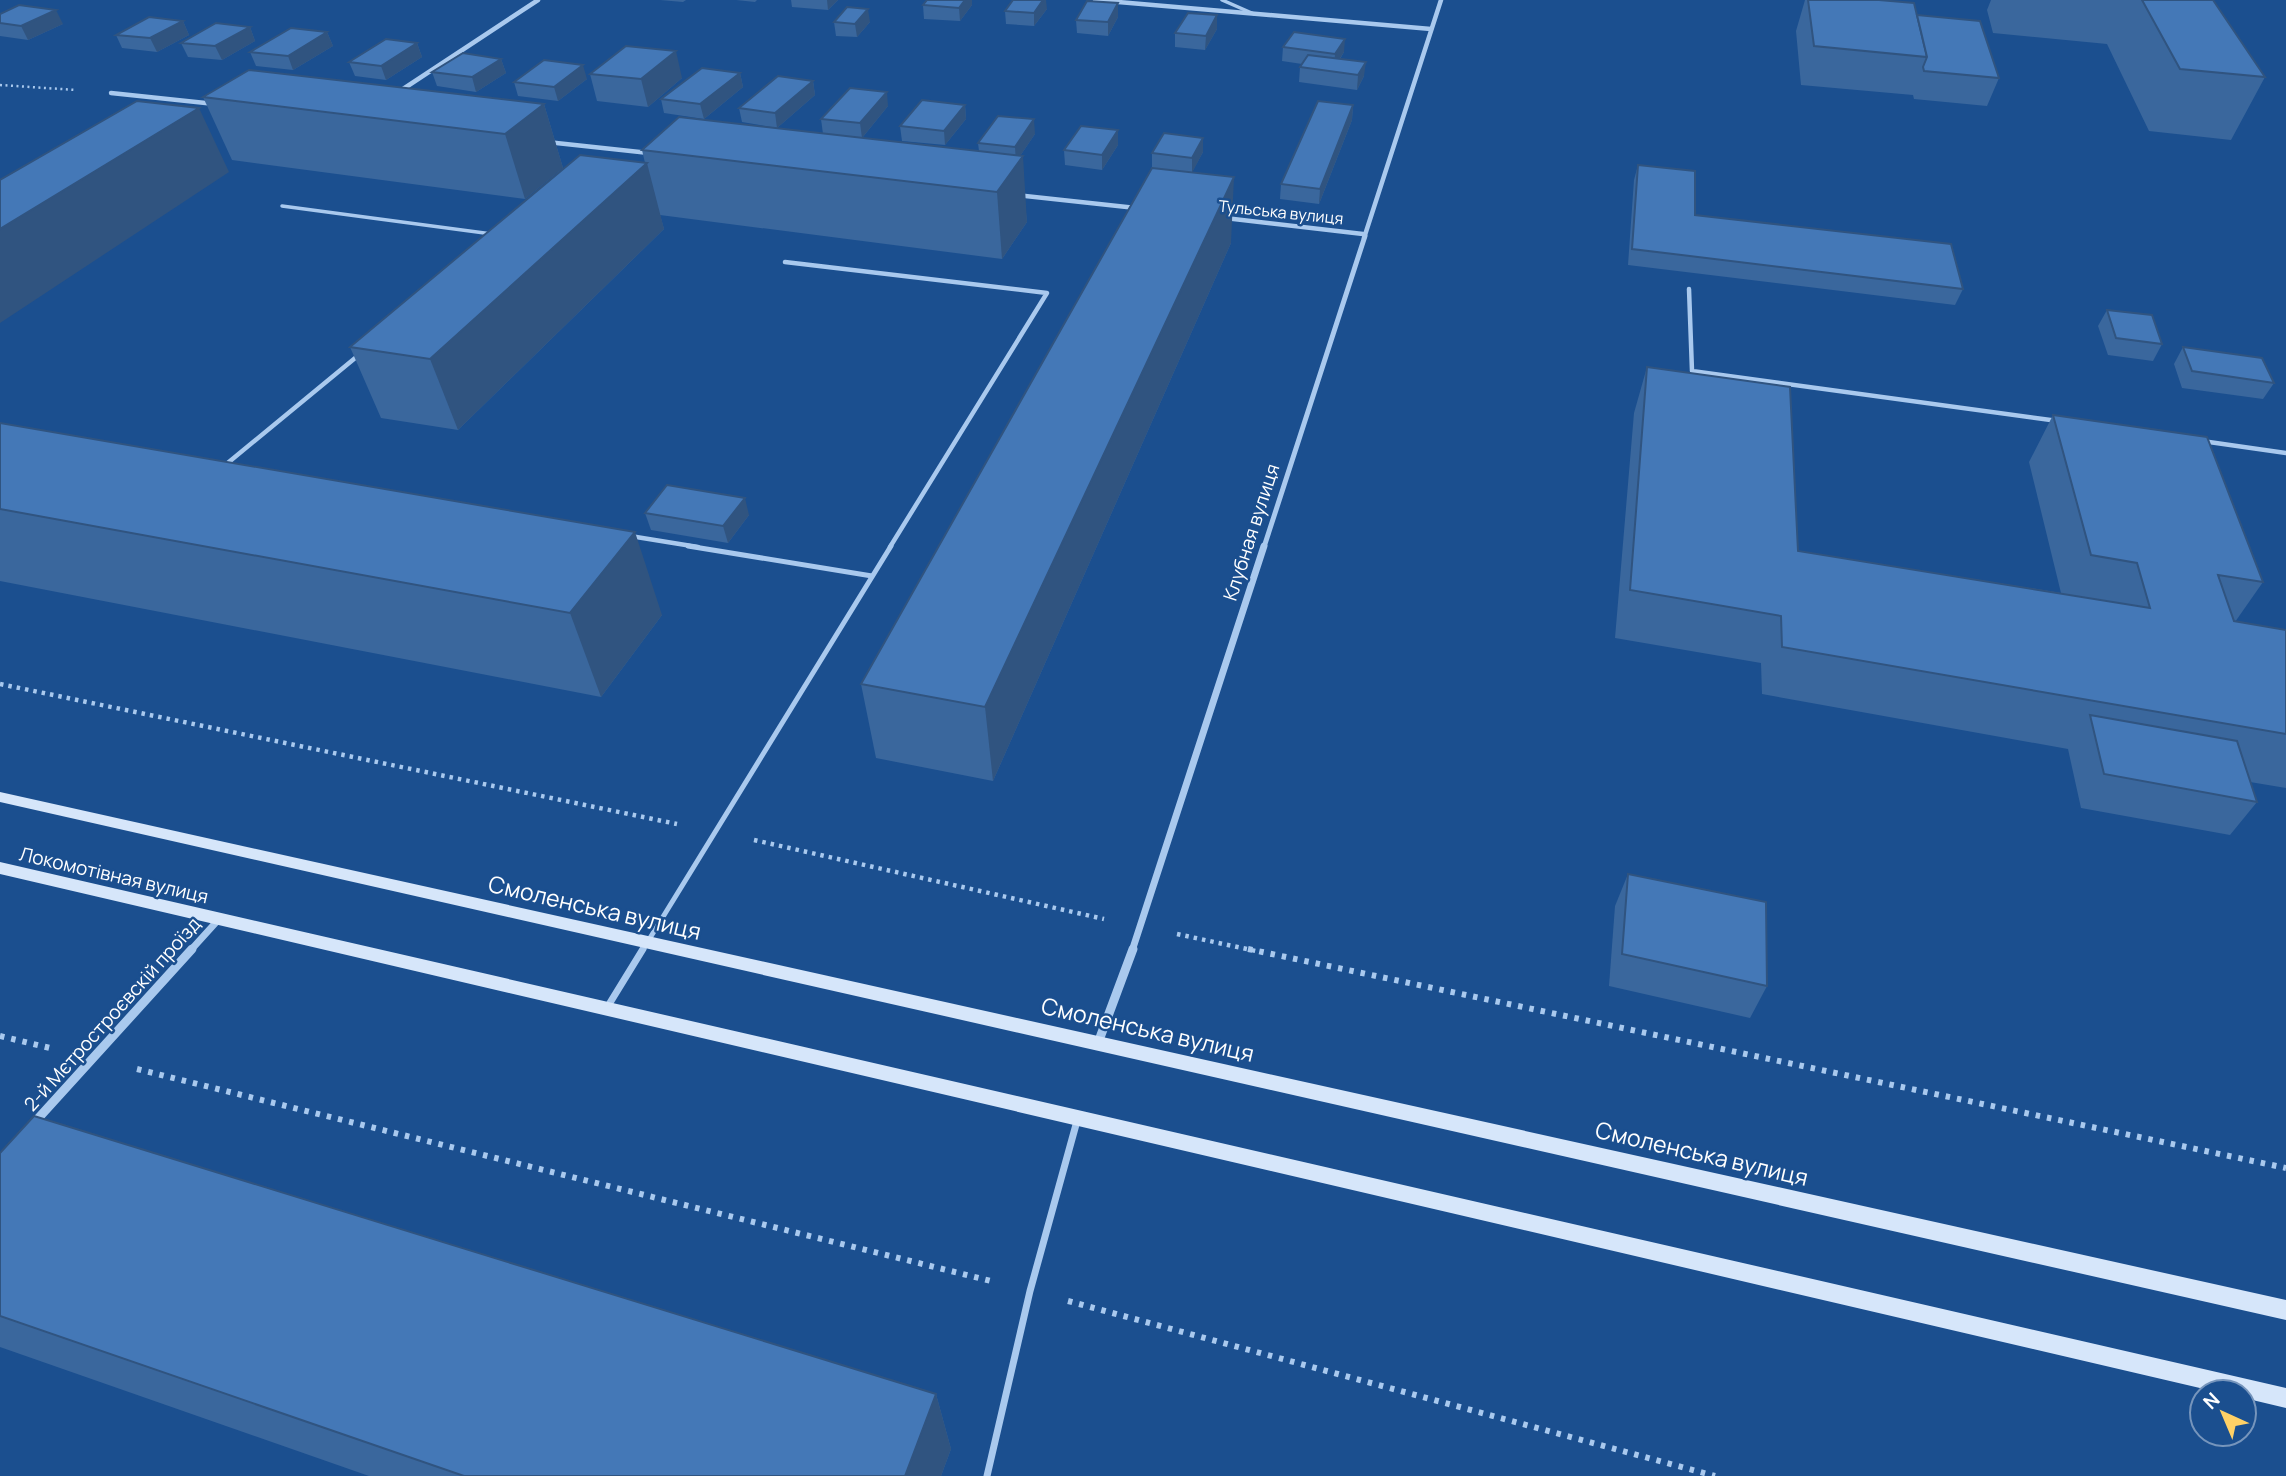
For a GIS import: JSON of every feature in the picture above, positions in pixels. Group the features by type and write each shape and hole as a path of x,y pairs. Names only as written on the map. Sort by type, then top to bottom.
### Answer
{"street":[{"path":"390,98 538,0"},
{"path":"1095,0 1431,29"},
{"name":"Клубная вулиця","path":"1098,1043 1141,927 1363,234 1441,0"},
{"path":"111,93 220,105"},
{"path":"535,141 659,154"},
{"path":"1004,193 1142,209"},
{"name":"Тульська вулиця","path":"1211,216 1363,234"},
{"name":"Смоленська вулиця","path":"0,797 2286,1310"},
{"name":"Локомотівная вулиця","path":"0,868 219,919"},
{"path":"219,919 2286,1398"},
{"name":"2-й Мєтростроєвскій проїзд","path":"27,1131 219,919"}],"lane":[{"path":"1223,0 1254,14"},
{"path":"282,206 503,235"},
{"path":"606,1009 1047,293 785,262"},
{"path":"1689,289 1692,371 2065,422"},
{"path":"235,470 222,468 368,347"},
{"path":"2189,439 2286,453"},
{"path":"628,536 873,576"},
{"path":"986,1476 1030,1290 1077,1118"}],"path":[{"path":"0,85 111,93"},
{"path":"0,684 717,832 1141,927 2286,1168"},
{"path":"0,1036 1030,1290 1715,1476"}],"building":[{"path":"927,0 965,0 959,8 923,5"},
{"path":"1013,0 1043,0 1034,13 1005,11"},
{"path":"1808,0 1914,3 1927,57 1814,46"},
{"path":"2142,0 2213,0 2265,77 2180,69"},
{"path":"1087,1 1118,3 1108,22 1076,20"},
{"path":"19,5 56,10 21,26 0,23 0,14"},
{"path":"847,7 868,9 855,24 834,22"},
{"path":"1188,13 1217,15 1206,36 1175,33"},
{"path":"1917,15 1980,21 1999,78 1924,71 1927,57"},
{"path":"149,17 183,21 150,38 116,35"},
{"path":"216,23 250,27 215,46 181,43"},
{"path":"291,28 327,32 288,56 250,52"},
{"path":"1294,32 1345,39 1335,54 1283,47"},
{"path":"386,39 417,43 381,66 349,62"},
{"path":"626,46 676,51 641,79 590,74"},
{"path":"463,53 501,59 472,77 432,72"},
{"path":"1308,55 1366,62 1358,75 1300,67"},
{"path":"544,60 583,65 554,87 514,82"},
{"path":"702,68 740,73 700,104 661,99"},
{"path":"249,70 544,104 505,134 203,97"},
{"path":"778,76 813,81 775,113 739,108"},
{"path":"850,88 887,92 860,123 821,119"},
{"path":"922,100 965,105 944,131 900,126"},
{"path":"137,101 199,108 0,229 0,180"},
{"path":"1318,101 1353,105 1320,189 1281,184"},
{"path":"998,116 1034,119 1015,147 978,143"},
{"path":"679,117 1023,156 997,192 642,150"},
{"path":"1081,126 1118,130 1102,155 1064,150"},
{"path":"1164,133 1203,138 1192,158 1152,153"},
{"path":"580,155 647,163 430,359 350,347"},
{"path":"1638,165 1695,171 1695,215 1951,244 1963,289 1632,249"},
{"path":"1152,168 1234,177 985,707 861,684"},
{"path":"2107,310 2152,315 2162,344 2116,338"},
{"path":"2183,347 2262,358 2274,383 2192,371"},
{"path":"1647,367 1790,387 1798,551 2150,608 2137,563 2091,555 2053,415 2207,437 2263,582 2218,575 2234,621 2286,630 2286,734 1782,647 1781,616 1630,590"},
{"path":"0,423 635,532 570,613 0,509"},
{"path":"667,485 745,498 723,526 645,513"},
{"path":"2090,715 2237,741 2257,802 2104,774"},
{"path":"1628,874 1766,902 1767,986 1622,954"},
{"path":"34,1116 936,1394 905,1476 464,1476 0,1316 0,1153"}]}
